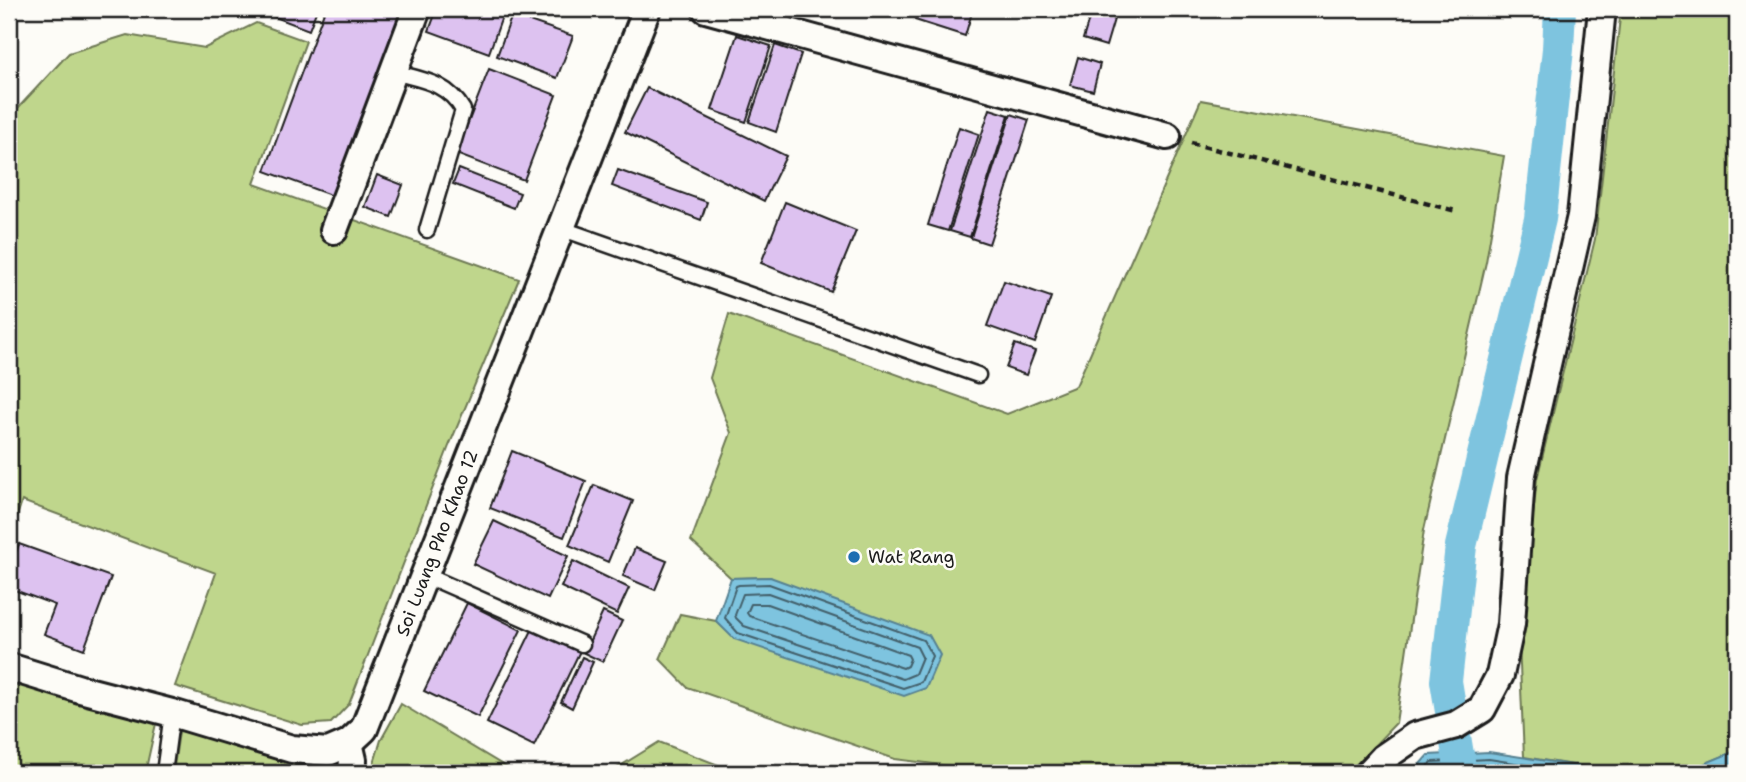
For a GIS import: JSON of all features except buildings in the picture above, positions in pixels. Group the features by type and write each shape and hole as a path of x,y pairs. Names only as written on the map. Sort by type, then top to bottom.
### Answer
{"street":[{"path":"334,230 417,9"},
{"name":"Soi Luang Pho Khao 12","path":"349,743 364,729 647,9"},
{"path":"706,9 1167,136"},
{"path":"1369,773 1383,758 1415,736 1456,725 1482,709 1500,675 1511,624 1521,478 1581,216 1602,9"},
{"path":"9,667 292,749 328,752 349,743 353,760 352,773"}],"lane":[{"path":"393,72 437,84 456,97 463,110 428,230"},
{"path":"560,229 978,375"},
{"path":"425,575 582,644"},
{"path":"164,773 172,713"}],"path":[{"path":"1167,136 1457,211"}],"green space":[{"path":"1621,9 1737,9 1737,748 1682,773 1622,773 1524,757 1519,642 1537,479 1595,239"},
{"path":"256,23 306,41 254,184 519,279 449,446 349,704 331,723 302,725 175,686 216,573 22,501 9,540 9,130 17,109 69,53 127,35 205,48"},
{"path":"1201,100 1504,156 1486,262 1424,530 1396,723 1348,773 1005,773 895,759 687,687 660,659 680,614 716,621 735,639 770,577 731,578 691,541 731,433 710,378 729,314 1007,414 1076,386"},
{"path":"9,677 157,719 145,773 9,773"},
{"path":"401,704 516,773 371,773 381,740"},
{"path":"180,725 325,763 329,773 173,773"},
{"path":"659,742 739,773 609,773"}],"water":[{"path":"770,577 929,635 940,655 926,688 904,696 734,639 716,621 731,578"},
{"path":"1737,748 1737,773 1682,773 1733,752"},
{"path":"1489,752 1622,773 1412,773 1428,755"}],"waterway":[{"path":"1461,773 1446,681 1461,546 1540,219 1560,9"}],"place":[{"name":"Wat Rang","path":"854,557"}]}
